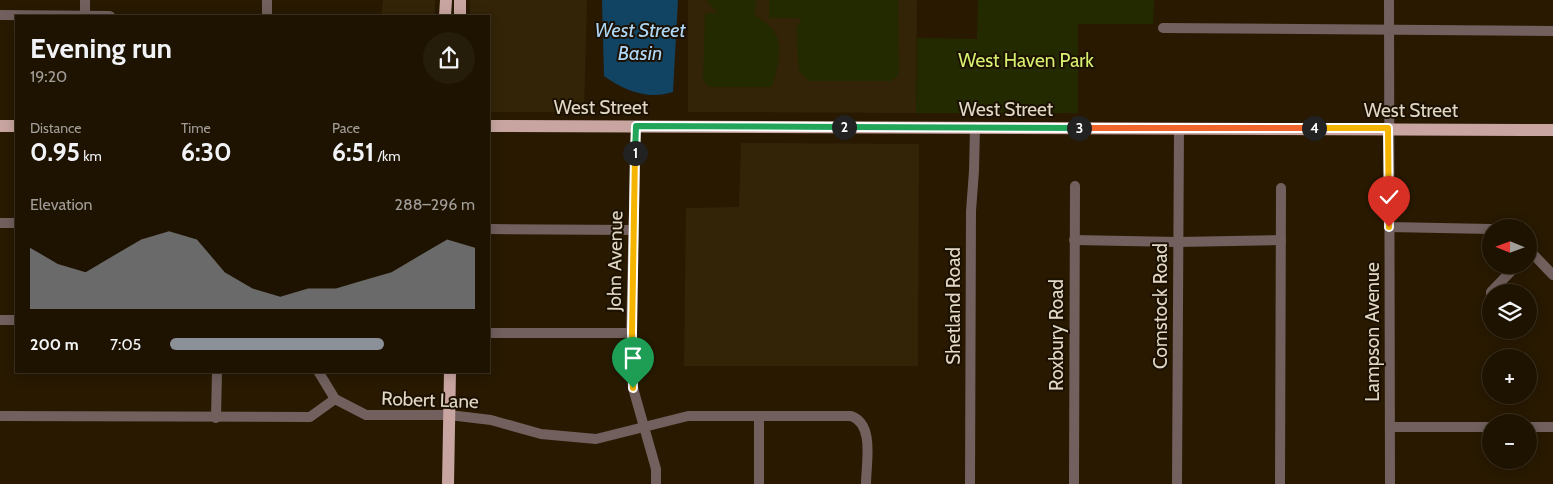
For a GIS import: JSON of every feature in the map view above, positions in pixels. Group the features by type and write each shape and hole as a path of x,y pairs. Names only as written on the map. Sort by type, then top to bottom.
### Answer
{"main road":[{"path":"445,15 446,0"},
{"path":"460,0 460,15"},
{"path":"0,126 15,126"},
{"name":"West Street","path":"490,126 1553,130"},
{"path":"448,484 450,373"}],"street":[{"path":"85,0 85,15"},
{"path":"267,0 267,15"},
{"name":"Lampson Avenue","path":"1389,0 1390,484"},
{"path":"0,15 15,15"},
{"path":"1163,28 1553,31"},
{"name":"John Avenue","path":"636,126 633,230 633,388 656,469 656,484"},
{"name":"Shetland Road","path":"970,484 970,211 974,171 975,128"},
{"name":"Comstock Road","path":"1177,484 1179,128"},
{"name":"Roxbury Road","path":"1074,186 1074,484"},
{"path":"1280,484 1281,188"},
{"path":"0,223 15,223"},
{"path":"1389,227 1482,229"},
{"path":"490,228 633,230"},
{"path":"1074,240 1178,242 1281,240"},
{"path":"1538,261 1553,275"},
{"path":"1499,284 1509,274"},
{"path":"0,320 15,320"},
{"path":"490,333 632,333"},
{"path":"216,373 216,418"},
{"path":"0,416 310,417 335,399 319,373"},
{"name":"Robert Lane","path":"335,399 366,415 449,415 491,420 541,434 596,438 688,416 851,416 861,422 866,433 866,484"},
{"path":"759,416 759,484"},
{"path":"1390,427 1482,427"},
{"path":"1537,427 1553,427"}],"shaded area":[{"path":"383,0 435,0 435,15 381,15"},
{"path":"470,0 587,0 584,112 490,112 490,15 470,15"},
{"path":"688,0 917,0 916,113 688,112"},
{"path":"741,143 919,144 918,366 684,366 686,208 739,207"}],"green space":[{"path":"706,0 756,0 755,16 773,30 779,46 778,65 772,87 709,87 703,80 705,13 718,13"},
{"path":"769,0 898,0 899,74 891,81 809,81 799,71 796,28 802,18 769,18"},
{"name":"West Haven Park","path":"978,0 1154,0 1153,24 1078,24 1078,113 916,113 917,38 977,39"}],"water":[{"name":"West Street Basin","path":"602,0 678,0 673,92 655,95 637,93 620,86 604,76"}],"route":[{"path":"633,388 633,230 636,126 1388,128 1389,227"}]}
